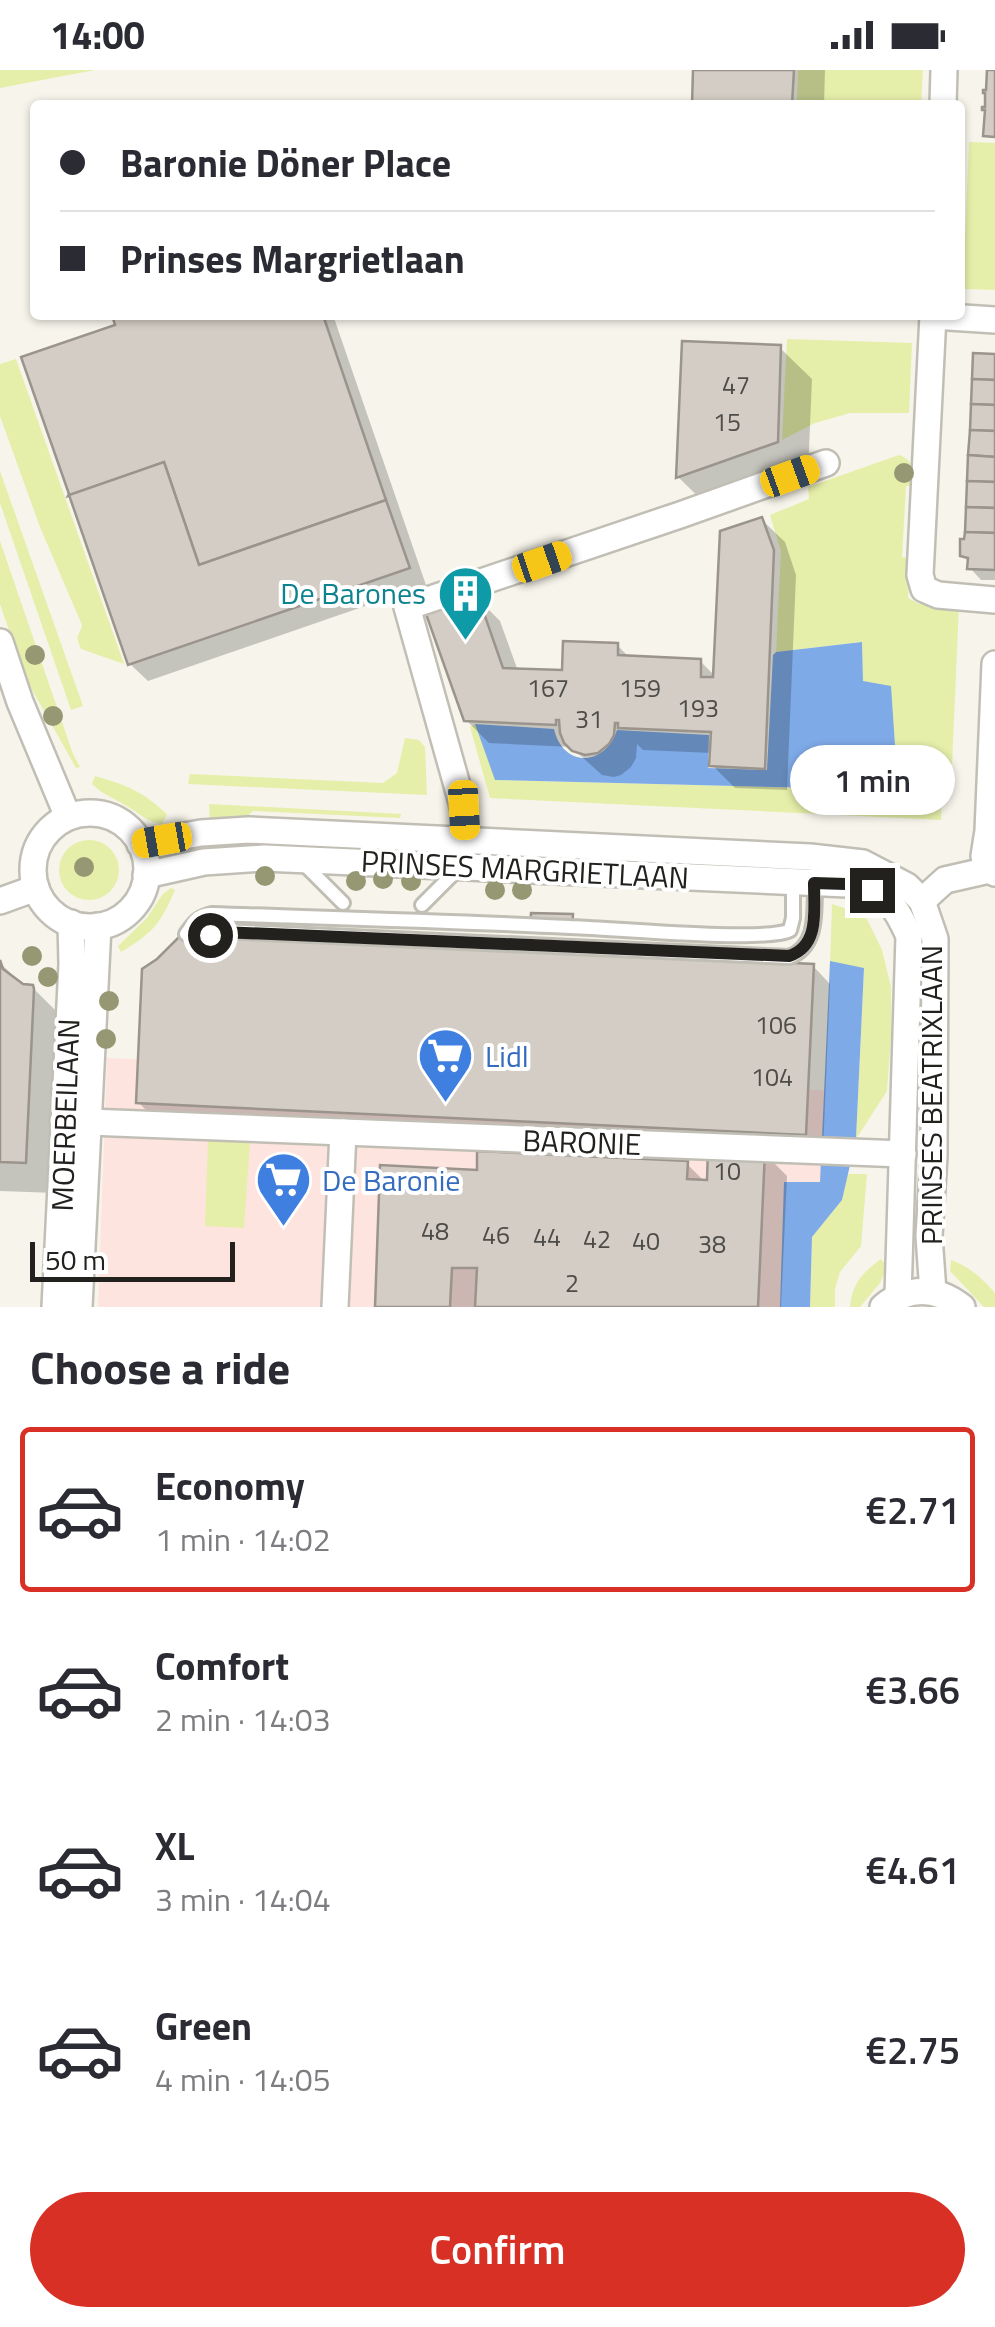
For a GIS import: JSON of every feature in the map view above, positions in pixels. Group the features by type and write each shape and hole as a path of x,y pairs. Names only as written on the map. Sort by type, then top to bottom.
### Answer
{"street":[{"path":"942,100 944,70"},
{"path":"965,318 995,320"},
{"path":"933,320 920,574 924,589 938,595 995,600"},
{"path":"463,853 464,810 407,607 826,463"},
{"path":"0,642 20,702 68,817"},
{"path":"922,901 945,880 992,872 984,856 995,664"},
{"path":"93,813 109,817 124,824 140,844 146,859 146,876 140,895 128,911 111,922 98,926 62,919 46,906 36,888 33,867 38,846 50,829 68,817 93,813"},
{"name":"PRINSES MARGRIETLAAN","path":"140,844 201,833 248,830 463,853 846,884 872,890 898,910"},
{"name":"PRINSES MARGRIETLAAN","path":"146,876 232,858 463,853 810,857 864,862 907,886 922,901"},
{"path":"0,901 36,888"},
{"name":"PRINSES BEATRIXLAAN","path":"922,901 936,939 934,1156 929,1236 933,1292"},
{"name":"PRINSES BEATRIXLAAN","path":"890,1302 903,1154 909,936 898,910"},
{"name":"MOERBEILAAN","path":"71,923 79,1307"},
{"name":"MOERBEILAAN","path":"55,1307 62,1199 76,1122 98,926"},
{"name":"BARONIE","path":"76,1122 903,1154"},
{"path":"335,1307 343,1132"},
{"path":"890,1302 921,1290 951,1299 962,1307"}],"lane":[{"path":"422,905 463,853"},
{"path":"300,859 343,904"},
{"path":"186,934 194,922 212,914 781,934 790,930 804,882"},
{"path":"210,935 222,932 789,956 800,953 811,936 804,882"},
{"path":"395,942 401,926 411,921"},
{"path":"903,1154 934,1156"}],"shaded area":[{"path":"107,1058 837,1091 834,1202 812,1205 809,1307 98,1307"}],"green space":[{"path":"0,70 95,70 0,88"},
{"path":"798,70 923,70 921,100 797,100"},
{"path":"969,142 995,143 995,290 965,289"},
{"path":"787,339 912,343 909,413 850,413 815,423 782,440"},
{"path":"16,359 124,664 81,649 79,644 82,625 40,527 0,416 0,364"},
{"path":"899,455 910,463 915,486 906,486 902,557 911,559 908,598 919,604 959,605 951,789 942,790 941,820 490,798 470,727 475,724 496,780 897,790 863,681 862,642 776,652 781,551 770,515 809,499 808,487"},
{"path":"0,471 83,706 71,710 0,503"},
{"path":"0,541 80,767 76,768 26,679 0,604"},
{"path":"405,738 419,740 425,747 427,795 188,784 190,774 383,783 397,773"},
{"path":"95,776 142,794 167,814 162,824 101,791 92,784"},
{"path":"209,804 401,814 400,818 253,811 244,819 210,822"},
{"path":"228,837 782,863 856,872 228,849"},
{"path":"89,840 110,849 119,870 110,891 89,900 68,891 59,870 68,849"},
{"path":"171,888 175,890 155,926 121,952 118,946"},
{"path":"832,904 865,915 882,950 891,987 887,1091 856,1139 864,969 830,965"},
{"path":"208,1140 250,1142 244,1228 205,1226"},
{"path":"847,1174 867,1174 861,1246 840,1272 835,1307 810,1307 812,1237 842,1200"},
{"path":"881,1259 887,1267 880,1283 860,1307 850,1307 859,1280"},
{"path":"951,1260 970,1270 995,1293 995,1307 984,1307 950,1271"}],"water":[{"path":"862,642 863,681 891,686 898,790 495,780 475,724 554,729 566,751 584,758 603,751 617,730 709,735 708,768 767,770 773,655"},
{"path":"830,961 864,968 856,1139 842,1200 812,1237 810,1307 780,1307 784,1182 820,1182"}],"building":[{"path":"693,70 794,70 792,100 692,100"},
{"path":"987,70 995,70 995,137 983,136"},
{"path":"114,320 325,320 386,500 199,565 164,462 68,496 21,357 115,325"},
{"path":"682,341 781,345 778,442 676,478"},
{"path":"973,353 995,354 995,380 972,379"},
{"path":"972,379 995,380 995,405 971,404"},
{"path":"971,404 995,405 995,431 970,430"},
{"path":"970,430 995,431 995,457 968,455"},
{"path":"968,455 995,457 995,482 967,481"},
{"path":"164,462 199,565 386,500 410,568 128,665 69,495"},
{"path":"967,481 995,482 995,508 966,507"},
{"path":"966,507 995,508 995,533 965,532"},
{"name":"De Barones","path":"762,517 774,550 765,769 709,766 711,732 618,728 615,723 609,744 598,753 585,755 564,743 559,720 556,725 464,721 426,614 478,596 503,668 562,670 563,641 618,643 618,655 701,659 701,677 713,677 720,531"},
{"path":"965,532 995,533 995,570 967,569 968,558 960,556 960,539 964,539"},
{"path":"531,913 573,914 572,932 530,930"},
{"path":"182,934 814,964 806,1135 136,1103 142,969"},
{"path":"0,960 3,969 34,989 26,1163 0,1162"},
{"path":"708,1148 765,1151 758,1307 475,1307 477,1268 452,1268 450,1307 375,1307 380,1165 477,1170 477,1151 688,1161 687,1179 707,1180"}],"place":[{"name":"De Barones","path":"465,642"},
{"name":"Lidl","path":"446,1105"},
{"name":"De Baronie","path":"283,1229"}],"route":[{"path":"210,935 222,932 789,956 800,953 811,936 814,883 872,890"}]}
